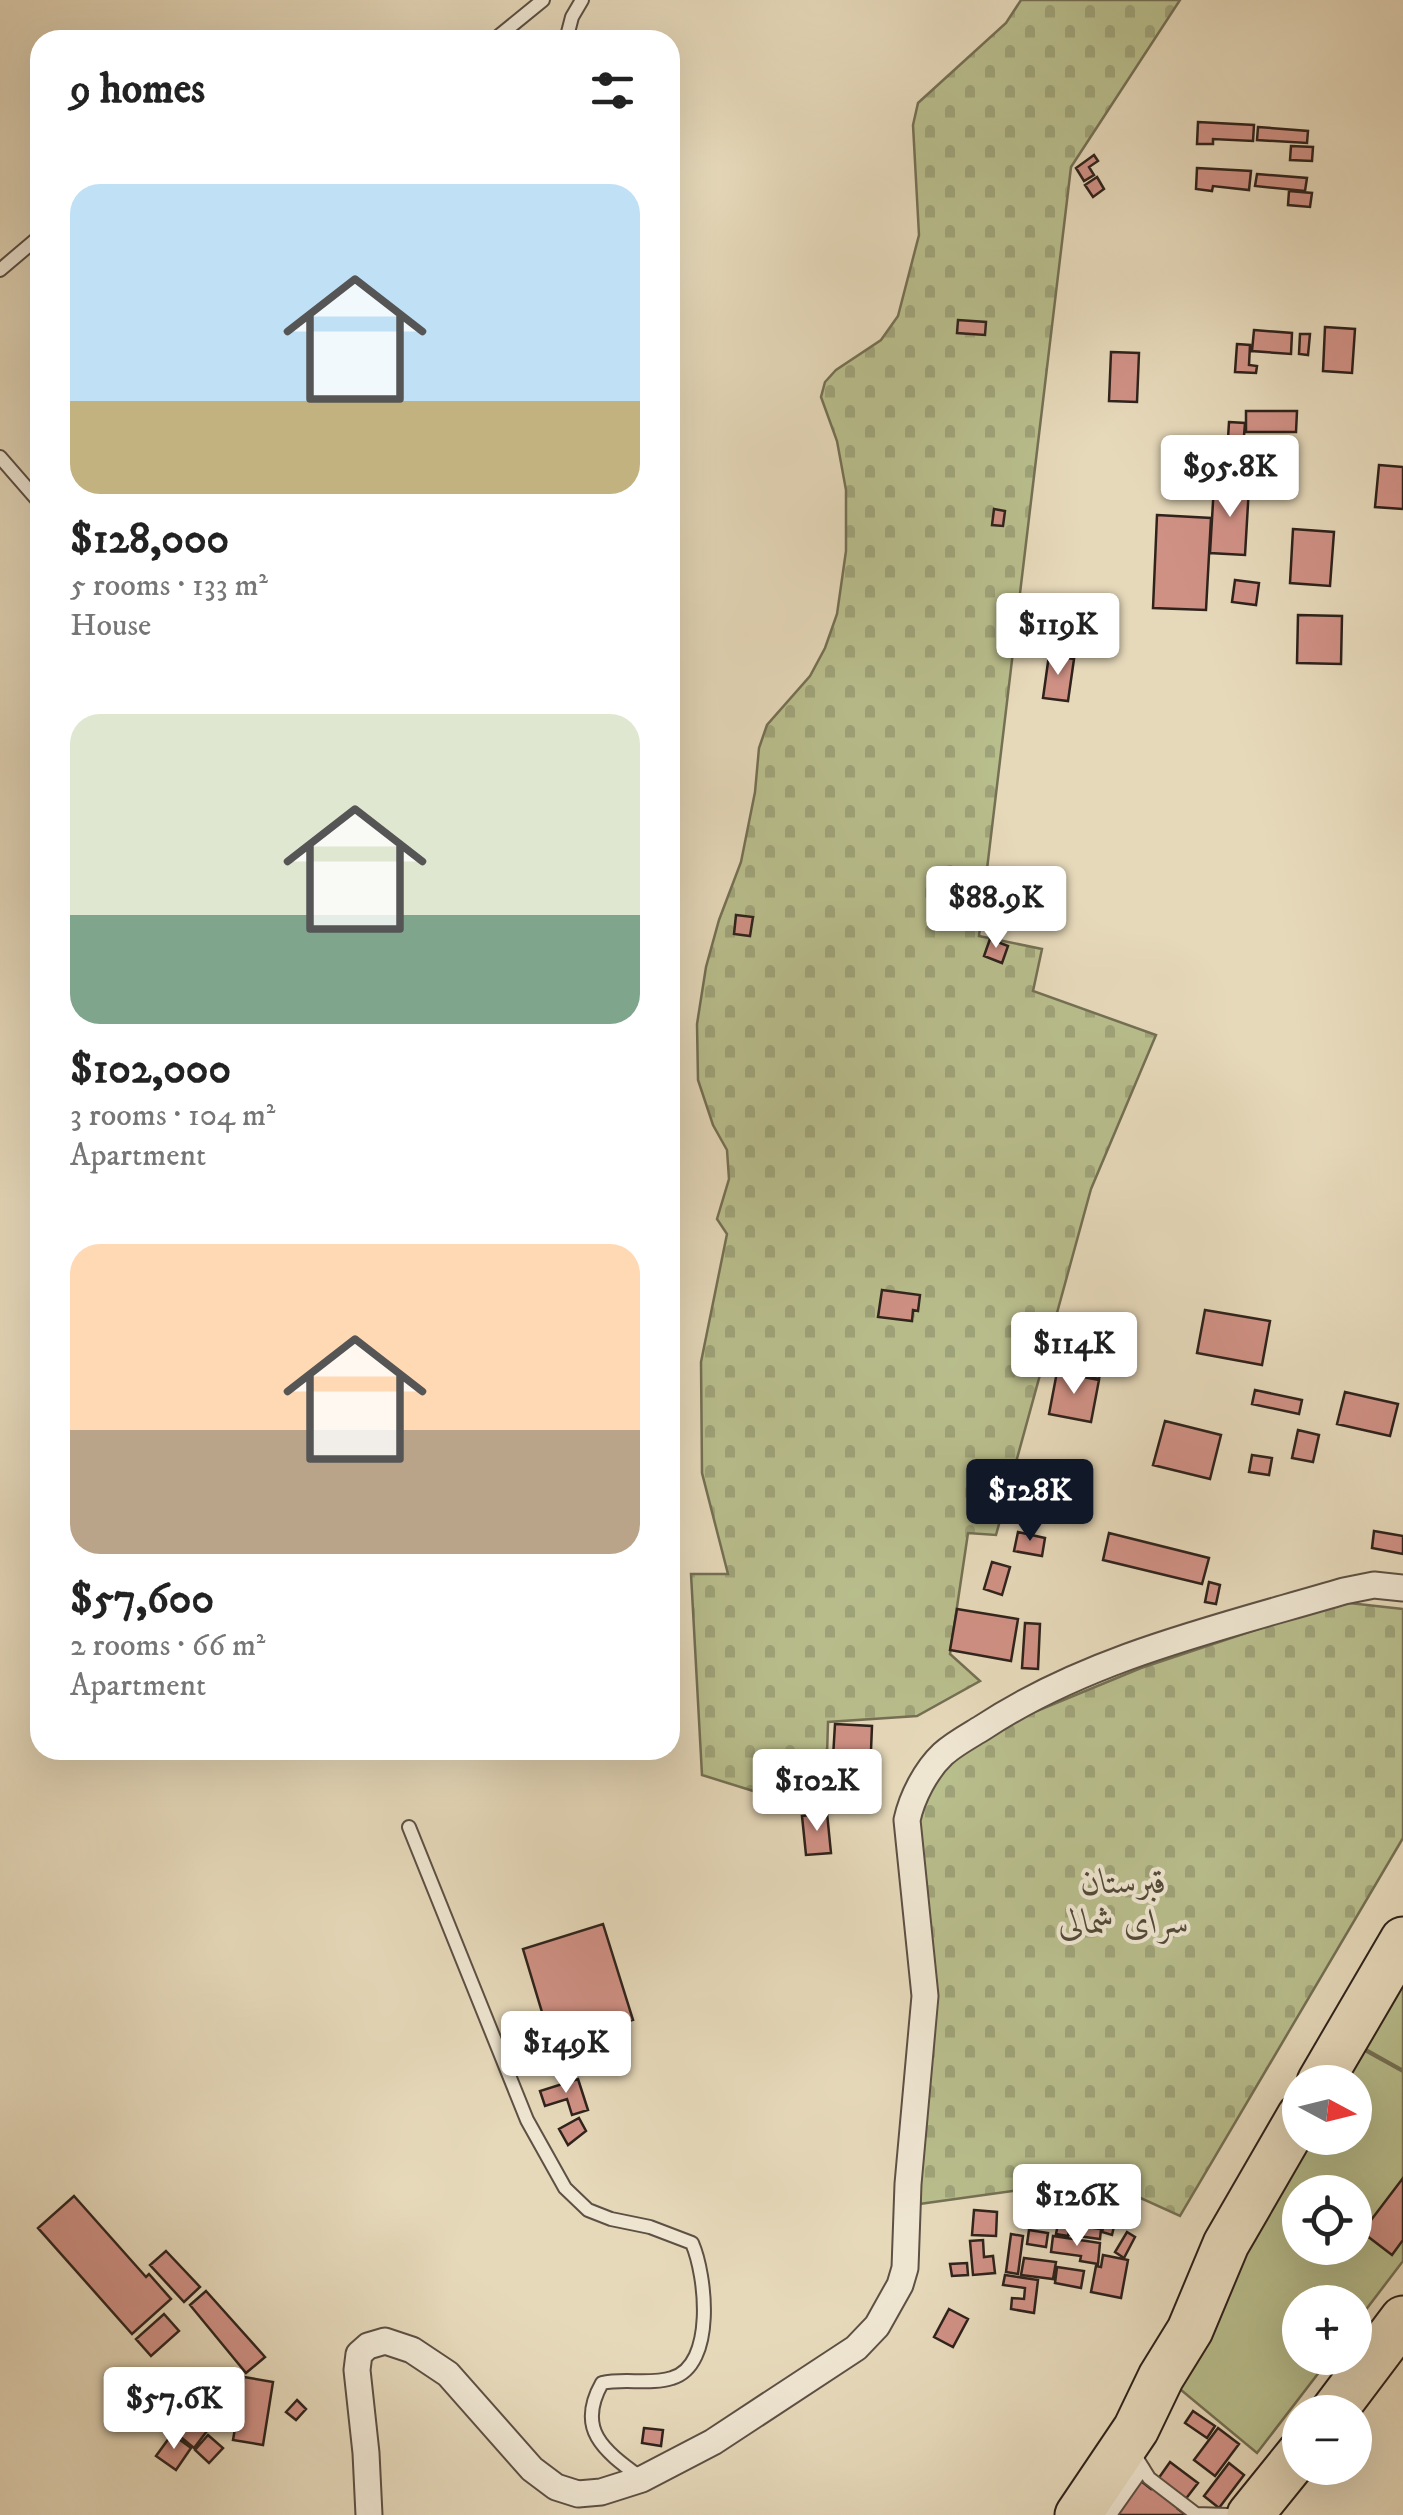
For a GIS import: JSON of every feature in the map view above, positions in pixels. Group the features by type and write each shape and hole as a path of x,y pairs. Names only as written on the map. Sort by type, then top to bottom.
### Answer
{"highway":[{"path":"1330,2065 1403,1940"},
{"path":"1078,2515 1135,2455 1226,2244 1282,2147"},
{"path":"1346,2395 1403,2319"},
{"path":"1250,2515 1282,2475"}],"street":[{"path":"369,2515 357,2370 359,2354 385,2340 412,2350 448,2374 532,2470 556,2487 578,2494 602,2492 642,2479 713,2442 856,2348 878,2326 900,2286 905,2268 908,2184 925,1996 907,1820 910,1802 943,1754 1004,1714 1068,1680 1344,1591 1374,1584 1403,1588"}],"lane":[{"path":"506,30 542,0"},
{"path":"569,30 582,0"},
{"path":"0,270 30,244"},
{"path":"0,458 30,492"},
{"path":"409,1827 527,2120 566,2188 588,2210 692,2243 701,2264 704,2314 698,2354 684,2373 669,2380 621,2378 602,2382 592,2401 590,2420 596,2437 612,2456 642,2479"},
{"path":"1135,2455 1149,2478 1196,2514 1228,2515"},
{"path":"1110,2515 1135,2455"}],"green space":[{"path":"1021,0 1180,0 1071,167 979,936 1042,949 1033,991 1156,1035 1091,1189 996,1535 968,1533 950,1654 980,1681 917,1716 828,1722 826,1789 769,1796 702,1775 691,1574 728,1574 702,1473 701,1362 727,1234 717,1219 729,1179 727,1150 713,1125 698,1080 697,1024 706,967 741,862 759,748 767,725 810,676 837,614 846,551 846,490 837,441 821,397 825,382 881,340 898,316 919,235 913,125 918,103 1006,23"},
{"name":"قبرستان سرای شمالی","path":"1340,1602 1403,1609 1403,1838 1180,2216 1123,2190 1078,2182 905,2206 920,1968 905,1790 945,1749 1141,1668"},
{"path":"1403,1974 1403,2070 1357,2044"},
{"path":"1356,2046 1403,2072 1403,2261 1372,2302 1372,2285 1282,2285 1282,2375 1317,2375 1302,2395 1282,2395 1282,2420 1257,2453 1175,2385 1282,2185 1282,2265 1372,2265 1372,2175 1287,2175 1298,2155 1372,2155 1372,2065 1346,2065"}],"building":[{"path":"1198,122 1254,125 1253,141 1213,139 1213,144 1197,144"},
{"path":"1258,127 1308,131 1307,143 1257,140"},
{"path":"1291,146 1313,147 1312,161 1290,160"},
{"path":"1094,155 1098,161 1089,167 1094,175 1084,181 1076,168"},
{"path":"1197,168 1251,171 1249,190 1213,186 1212,191 1196,189"},
{"path":"1257,174 1307,178 1305,191 1255,186"},
{"path":"1097,177 1104,189 1093,197 1085,185"},
{"path":"1289,191 1312,193 1310,207 1288,205"},
{"path":"958,320 986,322 985,335 957,333"},
{"path":"1325,327 1355,329 1352,373 1323,371"},
{"path":"1254,330 1292,333 1291,354 1252,351"},
{"path":"1300,334 1310,334 1308,355 1299,354"},
{"path":"1237,344 1250,345 1249,365 1257,366 1256,373 1235,372"},
{"path":"1111,352 1139,353 1137,402 1109,401"},
{"path":"1246,411 1297,411 1296,432 1246,432"},
{"path":"1229,422 1245,423 1243,449 1251,450 1251,456 1227,455"},
{"path":"1379,465 1403,467 1403,509 1375,507"},
{"path":"1214,485 1249,487 1245,555 1210,553"},
{"path":"994,509 1005,511 1003,526 992,525"},
{"path":"1157,515 1211,518 1206,610 1153,608"},
{"path":"1293,529 1334,532 1330,586 1290,583"},
{"path":"1235,580 1259,583 1256,605 1232,602"},
{"path":"1298,615 1342,616 1341,664 1297,663"},
{"path":"1049,655 1074,659 1068,701 1043,698"},
{"path":"736,915 753,917 750,936 734,934"},
{"path":"990,939 1008,946 1002,963 984,956"},
{"path":"882,1290 920,1295 912,1321 878,1317"},
{"path":"1205,1310 1270,1321 1262,1365 1197,1353"},
{"path":"1068,1329 1108,1338 1099,1379 1059,1370"},
{"path":"1057,1372 1099,1380 1091,1422 1049,1414"},
{"path":"1255,1390 1302,1400 1299,1414 1252,1404"},
{"path":"1345,1392 1398,1404 1390,1436 1337,1424"},
{"path":"1165,1421 1221,1435 1210,1479 1153,1465"},
{"path":"1298,1430 1319,1435 1313,1462 1292,1458"},
{"path":"1252,1455 1272,1458 1269,1475 1249,1472"},
{"path":"1374,1531 1403,1536 1403,1554 1372,1548"},
{"path":"1018,1532 1045,1538 1042,1556 1014,1551"},
{"path":"1109,1533 1209,1558 1202,1584 1103,1560"},
{"path":"992,1562 1010,1567 1002,1595 984,1589"},
{"path":"1209,1582 1220,1585 1216,1604 1205,1602"},
{"path":"957,1609 1018,1619 1011,1661 950,1650"},
{"path":"1025,1623 1040,1624 1038,1669 1022,1668"},
{"path":"835,1724 872,1726 870,1775 832,1774"},
{"path":"837,1778 865,1778 865,1805 836,1805"},
{"path":"827,1813 831,1853 806,1855 802,1816"},
{"path":"603,1924 633,2020 551,2042 523,1949"},
{"path":"578,2079 588,2110 572,2115 567,2099 545,2106 540,2091"},
{"path":"579,2118 586,2131 568,2145 559,2129"},
{"path":"1403,2178 1403,2240 1392,2255 1372,2240 1372,2219"},
{"path":"74,2196 146,2277 149,2274 171,2299 132,2334 38,2228"},
{"path":"1110,2203 1119,2205 1112,2235 1102,2232"},
{"path":"974,2210 997,2212 996,2236 972,2235"},
{"path":"1060,2214 1072,2216 1068,2236 1056,2234"},
{"path":"1071,2225 1101,2229 1100,2239 1070,2235"},
{"path":"1029,2230 1048,2233 1046,2247 1027,2244"},
{"path":"1127,2232 1135,2237 1124,2258 1115,2252"},
{"path":"1011,2234 1023,2236 1018,2274 1006,2272"},
{"path":"1053,2236 1100,2243 1098,2264 1080,2261 1081,2256 1051,2252"},
{"path":"983,2240 984,2257 993,2256 995,2273 973,2275 970,2241"},
{"path":"166,2251 200,2287 184,2302 150,2265"},
{"path":"1103,2255 1128,2260 1121,2298 1091,2292 1096,2266 1101,2267"},
{"path":"1024,2258 1056,2262 1053,2279 1021,2275"},
{"path":"967,2263 968,2275 952,2276 950,2264"},
{"path":"1057,2267 1084,2271 1081,2288 1055,2283"},
{"path":"1005,2275 1038,2280 1034,2313 1011,2309 1012,2298 1024,2299 1025,2288 1003,2285"},
{"path":"206,2291 265,2357 246,2373 190,2305"},
{"path":"949,2309 968,2319 953,2347 934,2337"},
{"path":"164,2314 179,2331 151,2356 136,2339"},
{"path":"137,2373 171,2401 156,2418 123,2390"},
{"path":"244,2377 273,2382 263,2445 233,2440"},
{"path":"297,2400 306,2409 296,2420 286,2412"},
{"path":"172,2403 207,2431 194,2448 159,2419"},
{"path":"1193,2411 1215,2426 1207,2438 1185,2423"},
{"path":"644,2428 663,2430 661,2446 642,2443"},
{"path":"1218,2428 1239,2444 1215,2476 1194,2460"},
{"path":"172,2434 191,2448 176,2470 156,2456"},
{"path":"208,2435 223,2448 209,2463 195,2450"},
{"path":"1170,2462 1198,2483 1178,2509 1186,2515 1117,2515 1141,2481 1151,2489"},
{"path":"1229,2463 1244,2475 1219,2508 1204,2496"}]}
